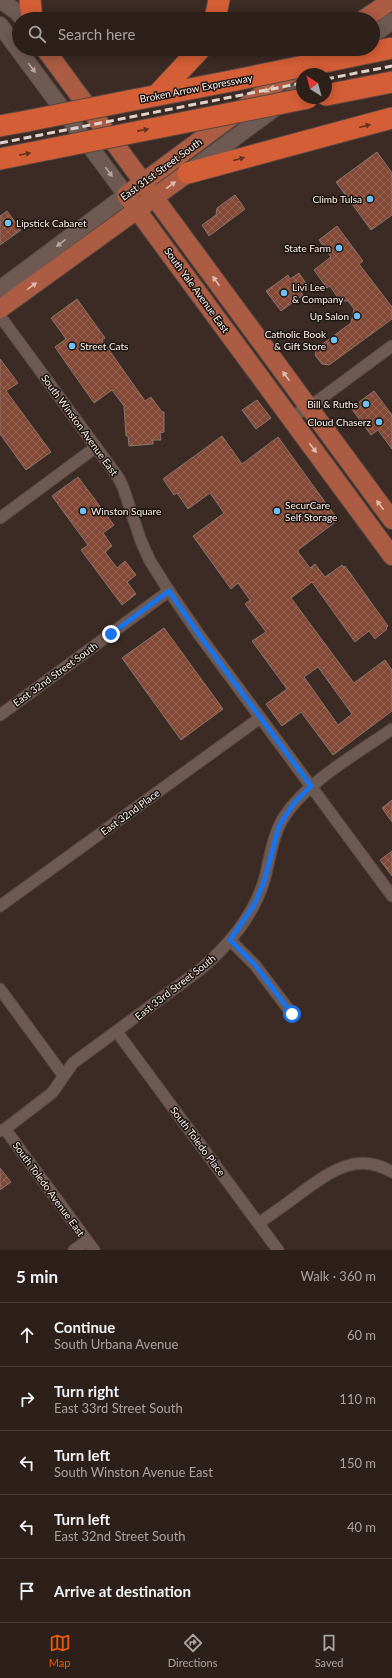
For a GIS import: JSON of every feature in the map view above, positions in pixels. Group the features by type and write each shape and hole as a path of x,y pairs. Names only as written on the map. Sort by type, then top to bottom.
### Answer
{"highway":[{"path":"30,0 31,12"},
{"path":"217,12 219,0"},
{"name":"Broken Arrow Expressway","path":"380,50 392,48"},
{"path":"157,95 193,56"},
{"name":"Broken Arrow Expressway","path":"0,126 353,56"},
{"path":"332,94 392,82"},
{"path":"0,159 296,100"},
{"path":"188,173 392,118"}],"main road":[{"path":"0,0 18,12"},
{"path":"374,12 392,0"},
{"path":"380,30 392,21"},
{"name":"South Yale Avenue East","path":"0,25 12,41"},
{"name":"South Yale Avenue East","path":"23,56 392,556"},
{"name":"South Yale Avenue East","path":"50,56 392,520"},
{"name":"East 31st Street South","path":"0,289 314,56"},
{"path":"329,68 345,56"},
{"name":"East 31st Street South","path":"0,309 138,210 296,92"}],"street":[{"name":"South Winston Avenue East","path":"0,316 96,447 123,487 141,541 150,561 169,591 260,718 392,896"},
{"path":"290,417 308,408 392,346"},
{"path":"0,518 96,447"},
{"name":"East 32nd Street South","path":"0,715 169,591"},
{"name":"East 32nd Place","path":"0,906 260,718"},
{"name":"East 33rd Street South","path":"3,1130 52,1092 73,1063 201,969 230,940 245,920 259,894 264,882 279,826 294,803 311,786 392,729"},
{"path":"230,940 255,965 292,1014"},
{"path":"0,989 63,1075"},
{"name":"South Toledo Place","path":"117,1032 278,1250"},
{"name":"South Toledo Avenue East","path":"3,1130 94,1250"},
{"path":"259,1223 327,1174 340,1167 354,1163 369,1163 392,1172"},
{"path":"74,1250 86,1240"}],"building":[{"name":"Climb Tulsa","path":"377,152 392,173 392,215 371,230 336,182"},
{"path":"235,195 245,209 209,236 202,225 216,215 217,208"},
{"name":"Lipstick Cabaret","path":"7,211 21,230 0,245 0,216"},
{"path":"337,226 363,261 359,264 392,307 392,319 329,365 322,364 315,355 317,348 351,323 354,309 348,301 340,301 330,286 327,288 314,270 331,257 319,240"},
{"name":"Livi Lee & Company","path":"299,273 307,285 299,290 303,295 281,311 266,291 288,275 290,279"},
{"path":"77,299 105,338 102,340 145,401 151,397 162,412 164,412 164,432 160,433 161,440 153,440 153,444 129,446 128,436 126,436 124,406 112,390 94,403 55,347 66,339 51,318"},
{"path":"0,359 18,383 6,391 51,452 26,470 0,434"},
{"path":"374,391 392,415 392,449 378,430 371,435 351,408"},
{"path":"257,400 271,418 256,429 242,410"},
{"path":"222,436 242,464 278,437 338,520 298,550 298,552 310,568 315,564 325,577 342,565 343,567 345,566 388,626 386,628 387,629 375,639 369,631 355,642 312,582 291,598 354,683 385,660 392,670 392,711 333,755 301,712 282,726 266,704 287,689 252,641 266,632 245,604 250,600 238,583 231,589 193,536 224,513 210,493 188,509 177,493 174,495 163,479","holes":["318,667 352,714 338,725 304,677"]},
{"path":"78,477 114,525 103,533 112,546 105,552 117,568 125,561 136,575 127,582 136,594 122,605 81,550 88,545 52,496"},
{"path":"164,628 223,709 181,740 122,658"},
{"path":"392,800 392,822 382,808"},
{"path":"392,851 392,876 380,860"},
{"path":"0,1168 11,1182 0,1190"}],"railway":[{"path":"332,78 392,66"},
{"path":"0,143 296,84"}],"place":[{"name":"Climb Tulsa","path":"370,199"},
{"name":"Lipstick Cabaret","path":"8,223"},
{"name":"State Farm","path":"339,248"},
{"name":"Livi Lee & Company","path":"284,293"},
{"name":"Up Salon","path":"357,316"},
{"name":"Catholic Book & Gift Store","path":"334,340"},
{"name":"Street Cats","path":"72,346"},
{"name":"Bill & Ruths","path":"366,404"},
{"name":"Cloud Chaserz","path":"379,422"},
{"name":"Winston Square","path":"83,511"},
{"name":"SecurCare Self Storage","path":"277,511"}],"route":[{"path":"111,634 169,591 200,636 311,786 294,803 284,816 279,826 264,882 254,905 230,940 255,965 292,1014"}]}
